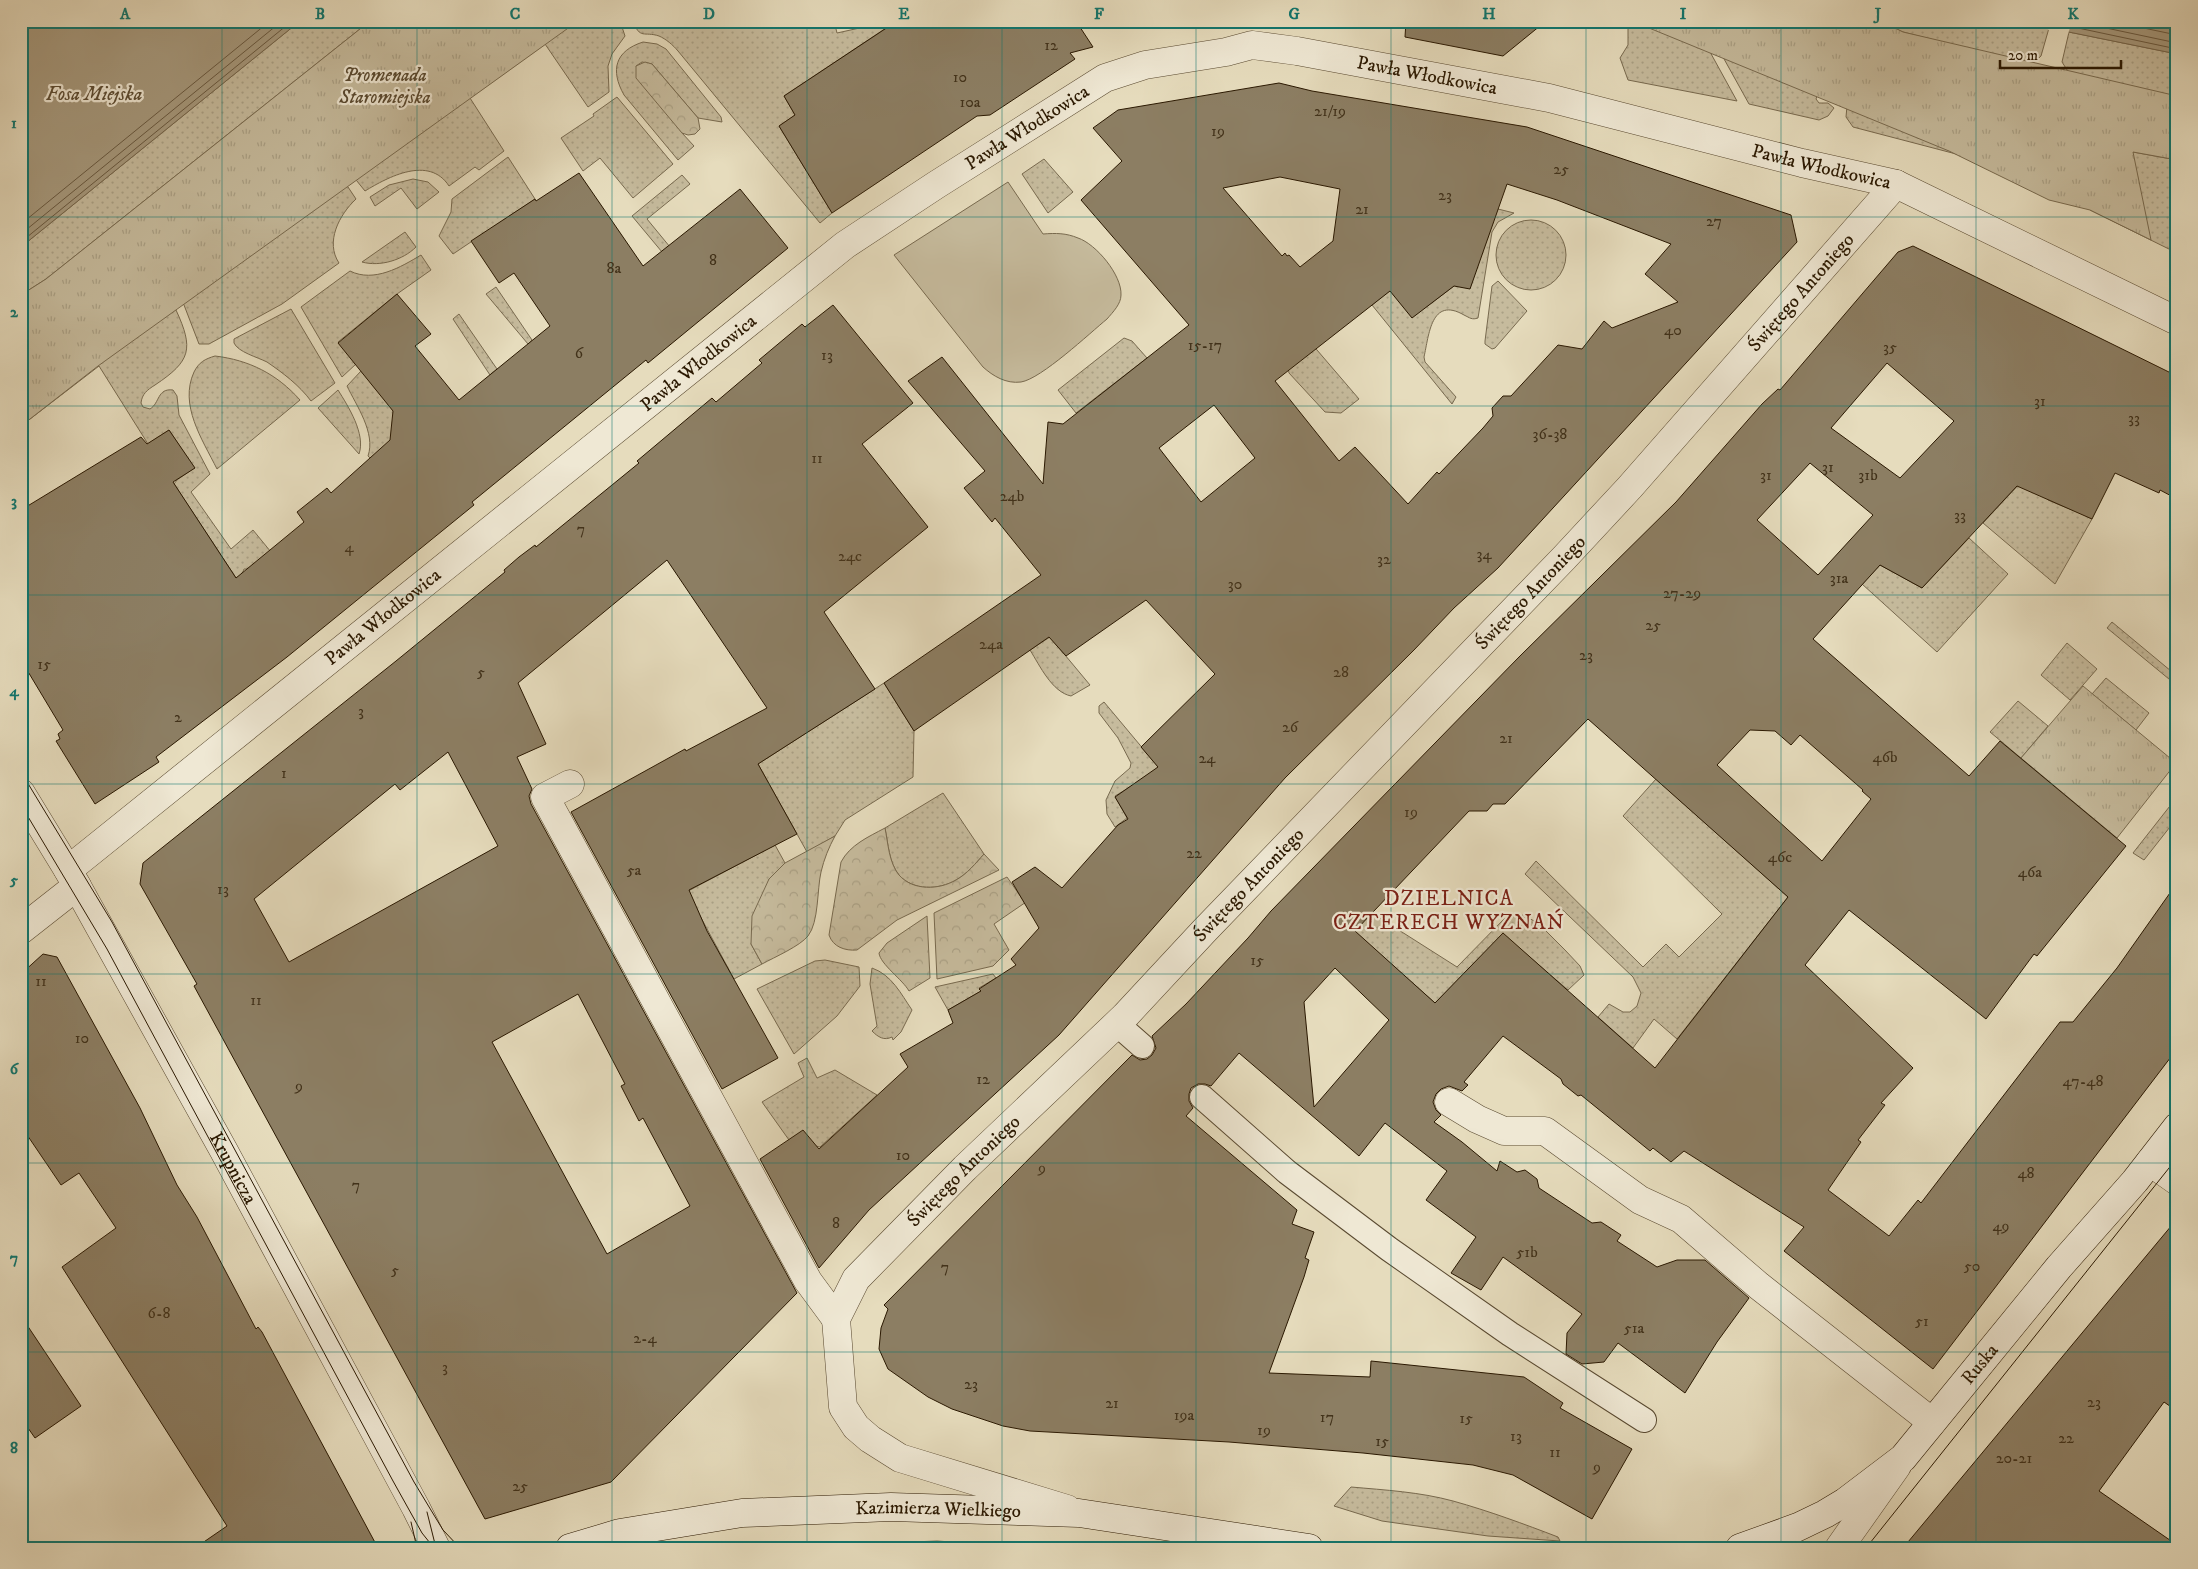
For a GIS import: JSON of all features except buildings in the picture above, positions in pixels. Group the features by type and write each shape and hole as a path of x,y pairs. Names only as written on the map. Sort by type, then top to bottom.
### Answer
{"street":[{"name":"Pawła Włodkowica","path":"21,930 111,838 845,245 1105,78 1145,65 1226,52 1252,45 1288,50 1548,98 1802,163 1896,184 2177,321"},
{"name":"Świętego Antoniego","path":"836,1319 856,1279 965,1168 1117,1024 1597,523 1896,184"},
{"path":"570,784 544,797 808,1281 836,1319 843,1407 856,1427 870,1439 900,1458 1079,1513"},
{"name":"Krupnicza","path":"21,793 72,878 224,1151 436,1548"},
{"path":"1449,1102 1477,1119 1504,1131 1545,1131 1640,1200 1681,1219 1759,1286 1932,1422"},
{"name":"Ruska","path":"1740,1548 1798,1527 1825,1514 1845,1502 1902,1458 2059,1267 2150,1162 2177,1127"},
{"path":"2150,1162 2177,1181"},
{"path":"1839,1548 1902,1458"},
{"name":"Kazimierza Wielkiego","path":"570,1548 620,1534 742,1513 891,1507 1079,1513 1310,1548"}],"lane":[{"path":"1117,1024 1142,1046"},
{"path":"1202,1097 1287,1172 1389,1249 1510,1334 1644,1420"}],"green space":[{"path":"300,21 370,21 46,279 21,295 21,247"},
{"name":"Promenada Staromiejska","path":"370,21 578,21 98,366 21,426 21,295 46,279"},
{"path":"463,21 620,21 625,36 612,54 608,66 609,92 588,107 545,44 470,98 504,151 479,170 475,167 449,186 441,177 431,172 420,170 396,175 365,191 323,139"},
{"path":"633,21 698,21 702,25 709,21 834,21 837,33 891,21 892,24 784,96 795,115 779,126 832,213 820,223 676,49 667,40 659,36 640,33"},
{"path":"1630,21 1693,21 1737,101 1628,80 1620,58 1628,45 1628,24"},
{"path":"1632,21 1881,21 1903,32 2177,96 2177,160 2133,152 2151,240 2090,210 2049,200 1949,151"},
{"path":"1703,21 1818,93 1816,99 1819,103 1828,103 1834,108 1828,116 1819,120 1749,104"},
{"path":"1878,21 2028,21 2049,28 2041,56 2031,65 1903,32"},
{"path":"2069,32 2177,54 2177,97 2069,73 2062,62"},
{"path":"643,42 657,44 666,49 721,117 722,122 698,118 652,64 642,62 636,66 682,133 694,146 678,160 624,95 617,77 616,70 621,56 626,51"},
{"path":"645,62 652,64 698,118 700,129 695,134 688,135 682,133 636,78 636,66"},
{"path":"617,97 673,164 633,198 600,158 583,171 561,138 594,116 593,114"},
{"path":"1847,106 1960,155 1853,127 1846,117"},
{"path":"312,147 348,187 356,199 344,213 336,229 333,246 339,263 282,304 209,344 199,344 184,305 160,268"},
{"path":"2133,152 2177,160 2177,253 2090,210"},
{"path":"508,157 535,199 453,254 439,236 451,212 452,199"},
{"path":"1044,159 1073,192 1048,213 1022,174"},
{"path":"682,175 690,184 647,219 670,247 662,252 632,216"},
{"path":"413,179 428,182 439,192 417,209 401,188 375,206 370,197 389,185"},
{"path":"1008,182 1043,234 1074,236 1085,241 1100,253 1117,278 1121,295 1118,305 1107,319 1053,364 1030,379 1021,382 1010,382 1000,379 983,367 894,255"},
{"path":"1498,209 1514,213 1498,222 1492,232 1478,318 1473,319 1453,310 1445,310 1438,314 1430,329 1424,357 1425,362 1456,397 1452,404 1372,305 1390,290 1426,307 1454,286"},
{"path":"1531,220 1544,223 1556,230 1563,242 1566,255 1563,268 1556,280 1544,287 1531,290 1518,287 1506,280 1499,268 1496,255 1499,242 1506,230 1518,223"},
{"path":"405,232 416,247 411,252 398,259 384,263 362,262"},
{"path":"421,255 431,270 397,294 338,342 356,364 342,377 301,307 350,271 368,275 387,272"},
{"path":"1498,281 1527,311 1495,348 1492,349 1485,344 1485,341 1492,286"},
{"path":"496,287 532,340 528,344 486,294"},
{"path":"1275,301 1359,399 1341,413 1325,412 1289,373"},
{"path":"291,309 335,383 311,401 279,370 267,362 244,352 234,343 234,339"},
{"path":"176,310 185,335 186,353 176,369 145,392 141,403 143,407 150,409 164,391 173,390 177,396 179,415 210,474 191,492 231,549 253,530 271,552 250,569 244,569 242,574 250,599 174,484 194,468 169,430 148,444 99,366 21,426 21,372"},
{"path":"459,314 497,369 490,375 453,319"},
{"path":"1124,338 1132,341 1147,358 1076,413 1058,390"},
{"path":"215,356 239,361 262,370 282,383 300,400 217,469 194,422 189,397 190,384 194,372 203,361"},
{"path":"361,371 432,458 370,458 368,456 370,447 367,429 360,410 347,386"},
{"path":"338,390 351,412 358,429 361,446 359,454 318,408"},
{"path":"2023,480 2049,497 2048,500 2092,519 2055,584 1983,523"},
{"path":"1969,538 2008,574 1937,652 1862,584 1880,565 1922,588"},
{"path":"2112,622 2177,676 2175,684 2107,628"},
{"path":"1050,637 1090,685 1071,696 1064,694 1052,684 1030,650"},
{"path":"2067,643 2097,669 2070,700 2041,675"},
{"path":"2106,678 2149,713 2136,730 2092,694"},
{"path":"884,683 914,731 913,777 845,820 835,836 807,852 758,764"},
{"path":"2083,686 2176,763 2117,838 2021,758"},
{"path":"2018,701 2048,726 2021,758 1990,732"},
{"path":"1104,702 1160,769 1115,796 1127,818 1115,827 1107,814 1106,800 1115,781 1130,768 1131,763 1118,738 1099,713 1099,706"},
{"path":"1656,779 1788,897 1677,1039 1654,1019 1633,1048 1598,1017 1609,1004 1623,1012 1630,1012 1637,1006 1641,993 1633,977 1525,874 1536,861 1643,967 1666,944 1679,957 1722,914 1623,816"},
{"path":"943,793 984,854 968,872 942,886 926,887 911,884 899,875 893,865 885,828"},
{"path":"2177,797 2177,818 2144,860 2133,853"},
{"path":"885,828 893,865 899,875 911,884 926,887 942,886 964,875 984,854 999,870 897,920 857,950 844,949 833,943 829,935 841,862 854,846"},
{"path":"835,836 821,872 812,930 799,944 762,964 751,944 752,916 769,879 785,863"},
{"path":"775,845 785,863 769,879 751,944 762,964 734,979 699,914 675,898"},
{"path":"1007,877 1023,900 1029,900 994,924 1009,950 993,966 937,979 934,913"},
{"path":"1372,913 1457,967 1505,918 1524,915 1539,924 1565,950 1580,966 1584,975 1568,990 1503,934 1435,1003 1354,931"},
{"path":"927,916 930,978 909,991 883,962 879,953 887,943"},
{"path":"825,960 859,967 860,986 837,1016 794,1054 757,989 815,961"},
{"path":"872,968 891,980 912,1010 901,1032 893,1040 892,1037 881,1038 872,1031 877,1026 870,984"},
{"path":"993,974 996,978 979,988 981,991 948,1010 935,987"},
{"path":"807,1058 817,1078 835,1070 877,1095 820,1147 789,1140 762,1102 804,1077 798,1063"},
{"path":"1351,1487 1415,1493 1453,1501 1532,1527 1558,1537 1560,1541 1488,1536 1382,1521 1334,1506"},
{"path":"937,1541 1038,1548 927,1548 912,1546 912,1542"}],"water":[{"name":"Fosa Miejska","path":"21,21 300,21 21,247"},
{"path":"2028,21 2177,21 2177,54 2049,28"}],"pier":[{"path":"2050,21 2072,21 2068,34 2048,30"}],"tram line":[{"path":"21,772 112,922 414,1482 443,1530 460,1548"},
{"path":"21,805 107,949 393,1481 422,1533 434,1548"},
{"path":"1866,1548 2177,1158"},
{"path":"427,1512 436,1548"},
{"path":"411,1522 417,1548"}],"district":[{"name":"DZIELNICA CZTERECH WYZNAŃ","path":"1449,911"}]}
